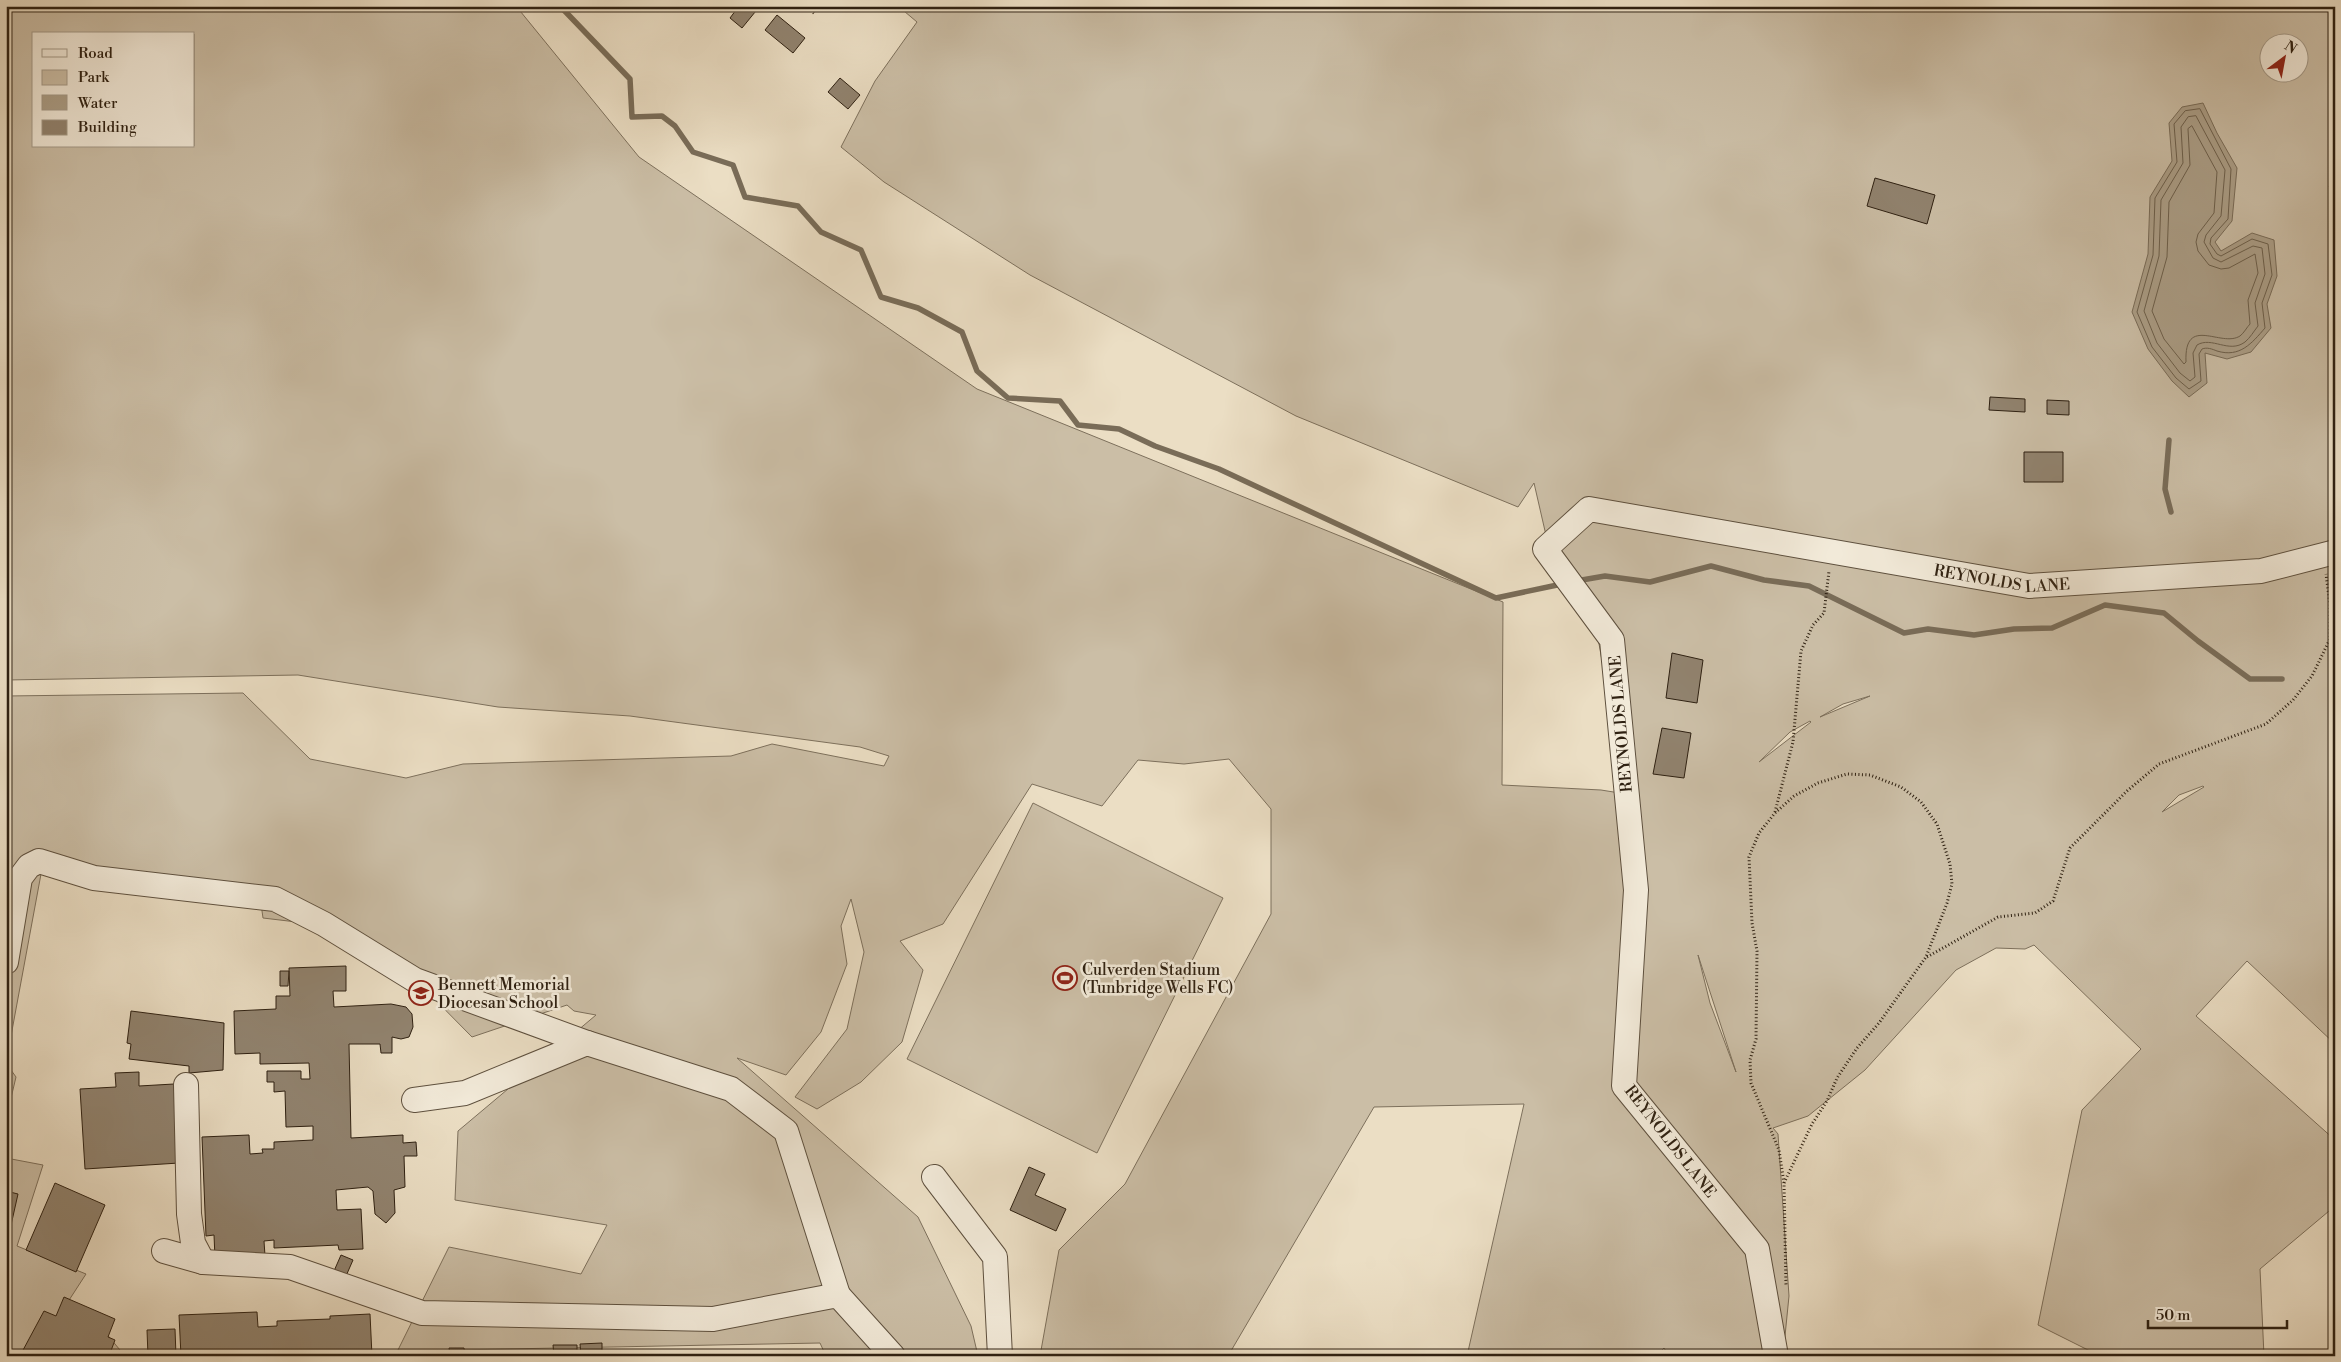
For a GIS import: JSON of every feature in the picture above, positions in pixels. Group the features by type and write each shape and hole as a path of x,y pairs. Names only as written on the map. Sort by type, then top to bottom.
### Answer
{"street":[{"name":"REYNOLDS LANE","path":"1776,1356 1757,1249 1624,1086 1636,890 1612,640 1545,549 1589,509 2029,586 2262,571 2328,554"},
{"path":"6,962 20,878 29,866 39,861 94,878 275,899 324,924 415,980 587,1043 731,1089 786,1131 838,1295 893,1356"},
{"path":"414,1100 464,1093 587,1043"},
{"path":"186,1085 189,1214 193,1243 203,1262"},
{"path":"934,1177 995,1257 1000,1356"},
{"path":"164,1251 203,1262 290,1267 422,1314 713,1319 838,1295"}],"path":[{"path":"805,6 815,14"},
{"path":"1926,957 1998,917 2035,913 2053,901 2070,848 2127,791 2159,764 2266,724 2293,700 2312,676 2330,640 2330,605 2326,569 2328,554"},
{"path":"1775,813 1793,742 1801,651 1813,625 1824,613 1829,587"},
{"path":"1784,1183 1812,1124 1842,1070 1856,1048 1879,1023 1926,957 1947,903 1952,884 1950,864 1937,824 1922,802 1901,787 1870,775 1847,774 1818,782 1794,796 1775,813 1759,833 1749,857 1752,923 1757,951 1756,1039 1750,1060 1751,1083 1779,1150 1784,1183 1786,1288"}],"green space":[{"path":"6,6 516,6 639,157 977,389 1503,602 1502,785 1601,790 1626,794 1594,616 1551,557 1534,483 1518,507 1296,416 1030,275 884,182 841,147 875,81 917,22 898,6 2335,6 2335,183 2329,186 2335,202 2335,1044 2247,961 2196,1016 2335,1140 2335,1206 2260,1269 2264,1356 2100,1356 2038,1325 2082,1110 2141,1049 2034,945 2025,949 1996,948 1956,970 1865,1070 1808,1116 1773,1128 1778,1134 1789,1296 1783,1356 1669,1356 1664,1348 1656,1356 1467,1356 1524,1104 1374,1107 1228,1356 1040,1356 1059,1250 1125,1184 1271,914 1271,809 1229,759 1184,764 1138,760 1102,806 1032,784 943,924 900,941 923,970 902,1042 861,1082 817,1109 795,1097 847,1029 864,952 851,899 841,926 847,964 821,1032 786,1075 737,1058 918,1217 971,1326 978,1356 826,1356 820,1343 454,1350 454,1356 395,1356 449,1247 581,1274 607,1225 455,1200 458,1131 596,1015 574,1011 567,1005 472,1037 404,968 305,923 263,918 260,897 41,874 6,1063 6,696 243,693 310,759 406,778 463,764 731,756 772,744 884,766 889,756 860,747 630,716 498,707 298,675 6,680","holes":["1870,696 1820,717 1843,704","1811,722 1759,762 1790,732","2204,787 2162,812 2179,795","1698,955 1736,1072 1710,1003"]},
{"name":"Culverden Stadium (Tunbridge Wells FC)","path":"1033,803 1223,898 1097,1153 907,1059"},
{"path":"6,1063 16,1077 6,1119"},
{"path":"6,1158 43,1165 17,1246 86,1274 62,1311 105,1332 125,1356 6,1356"}],"water":[{"path":"2203,103 2237,168 2232,221 2215,242 2221,251 2252,233 2274,240 2277,276 2267,304 2271,328 2251,352 2227,359 2205,353 2207,383 2189,397 2172,381 2148,349 2132,312 2148,254 2150,197 2172,161 2169,123 2182,107"}],"building":[{"path":"739,6 760,6 742,28 730,18"},
{"path":"777,15 805,38 793,53 765,30"},
{"path":"840,78 860,95 848,109 828,92"},
{"path":"1875,178 1935,195 1927,224 1867,206"},
{"path":"1990,397 2025,399 2025,412 1989,410"},
{"path":"2047,400 2069,401 2069,415 2047,414"},
{"path":"2024,452 2063,452 2063,482 2024,482"},
{"path":"1672,653 1703,660 1697,703 1666,698"},
{"path":"1662,728 1691,733 1684,778 1653,774"},
{"path":"346,966 346,991 333,991 334,1007 391,1004 406,1007 412,1014 413,1027 409,1037 401,1039 392,1037 392,1053 381,1053 380,1044 349,1044 351,1138 403,1135 403,1143 416,1142 417,1156 404,1156 405,1187 394,1190 395,1213 386,1223 375,1214 373,1191 368,1187 336,1190 337,1210 361,1209 363,1249 339,1250 338,1245 274,1248 274,1240 264,1241 265,1256 215,1258 214,1235 206,1236 202,1137 249,1135 250,1154 263,1153 262,1149 274,1149 274,1142 313,1140 313,1126 286,1127 285,1091 274,1092 274,1082 267,1082 267,1071 301,1071 301,1079 310,1079 309,1063 260,1064 260,1053 235,1054 234,1011 276,1009 276,996 290,996 289,968"},
{"path":"280,971 289,971 288,986 280,986"},
{"path":"131,1011 224,1023 223,1070 189,1073 189,1066 129,1059 131,1044 127,1043"},
{"path":"139,1072 139,1086 174,1084 179,1163 85,1169 80,1089 116,1087 115,1073"},
{"path":"1029,1167 1045,1174 1035,1195 1066,1209 1056,1231 1010,1210"},
{"path":"55,1183 105,1205 76,1272 26,1250"},
{"path":"6,1191 18,1194 7,1243 6,1243"},
{"path":"341,1255 353,1260 346,1276 334,1271"},
{"path":"64,1297 115,1319 108,1337 115,1340 109,1356 30,1356 22,1352 44,1311 56,1316"},
{"path":"257,1312 258,1327 277,1326 277,1321 330,1319 330,1316 370,1314 372,1356 181,1356 179,1315"},
{"path":"175,1329 176,1356 148,1356 147,1330"},
{"path":"602,1343 602,1351 630,1351 630,1356 581,1356 580,1344"},
{"path":"553,1345 577,1345 577,1356 554,1356"},
{"path":"449,1348 464,1348 465,1356 450,1356"},
{"path":"705,1353 718,1353 718,1356 705,1356"}],"waterway":[{"path":"560,6 630,79 632,117 662,116 675,126 693,152 733,165 745,197 798,206 821,232 861,250 881,297 918,308 962,332 977,371 1008,398 1060,401 1078,425 1119,429 1155,446 1219,469 1496,598 1562,584"},
{"path":"2169,440 2165,489 2171,512"},
{"path":"1576,581 1605,576 1650,582 1711,566 1764,580 1809,586 1904,633 1928,629 1974,635 2014,629 2052,628 2105,605 2164,613 2198,641 2250,679 2282,679"}],"place":[{"name":"Culverden Stadium (Tunbridge Wells FC)","path":"1065,978"},
{"name":"Bennett Memorial Diocesan School","path":"421,993"}]}
